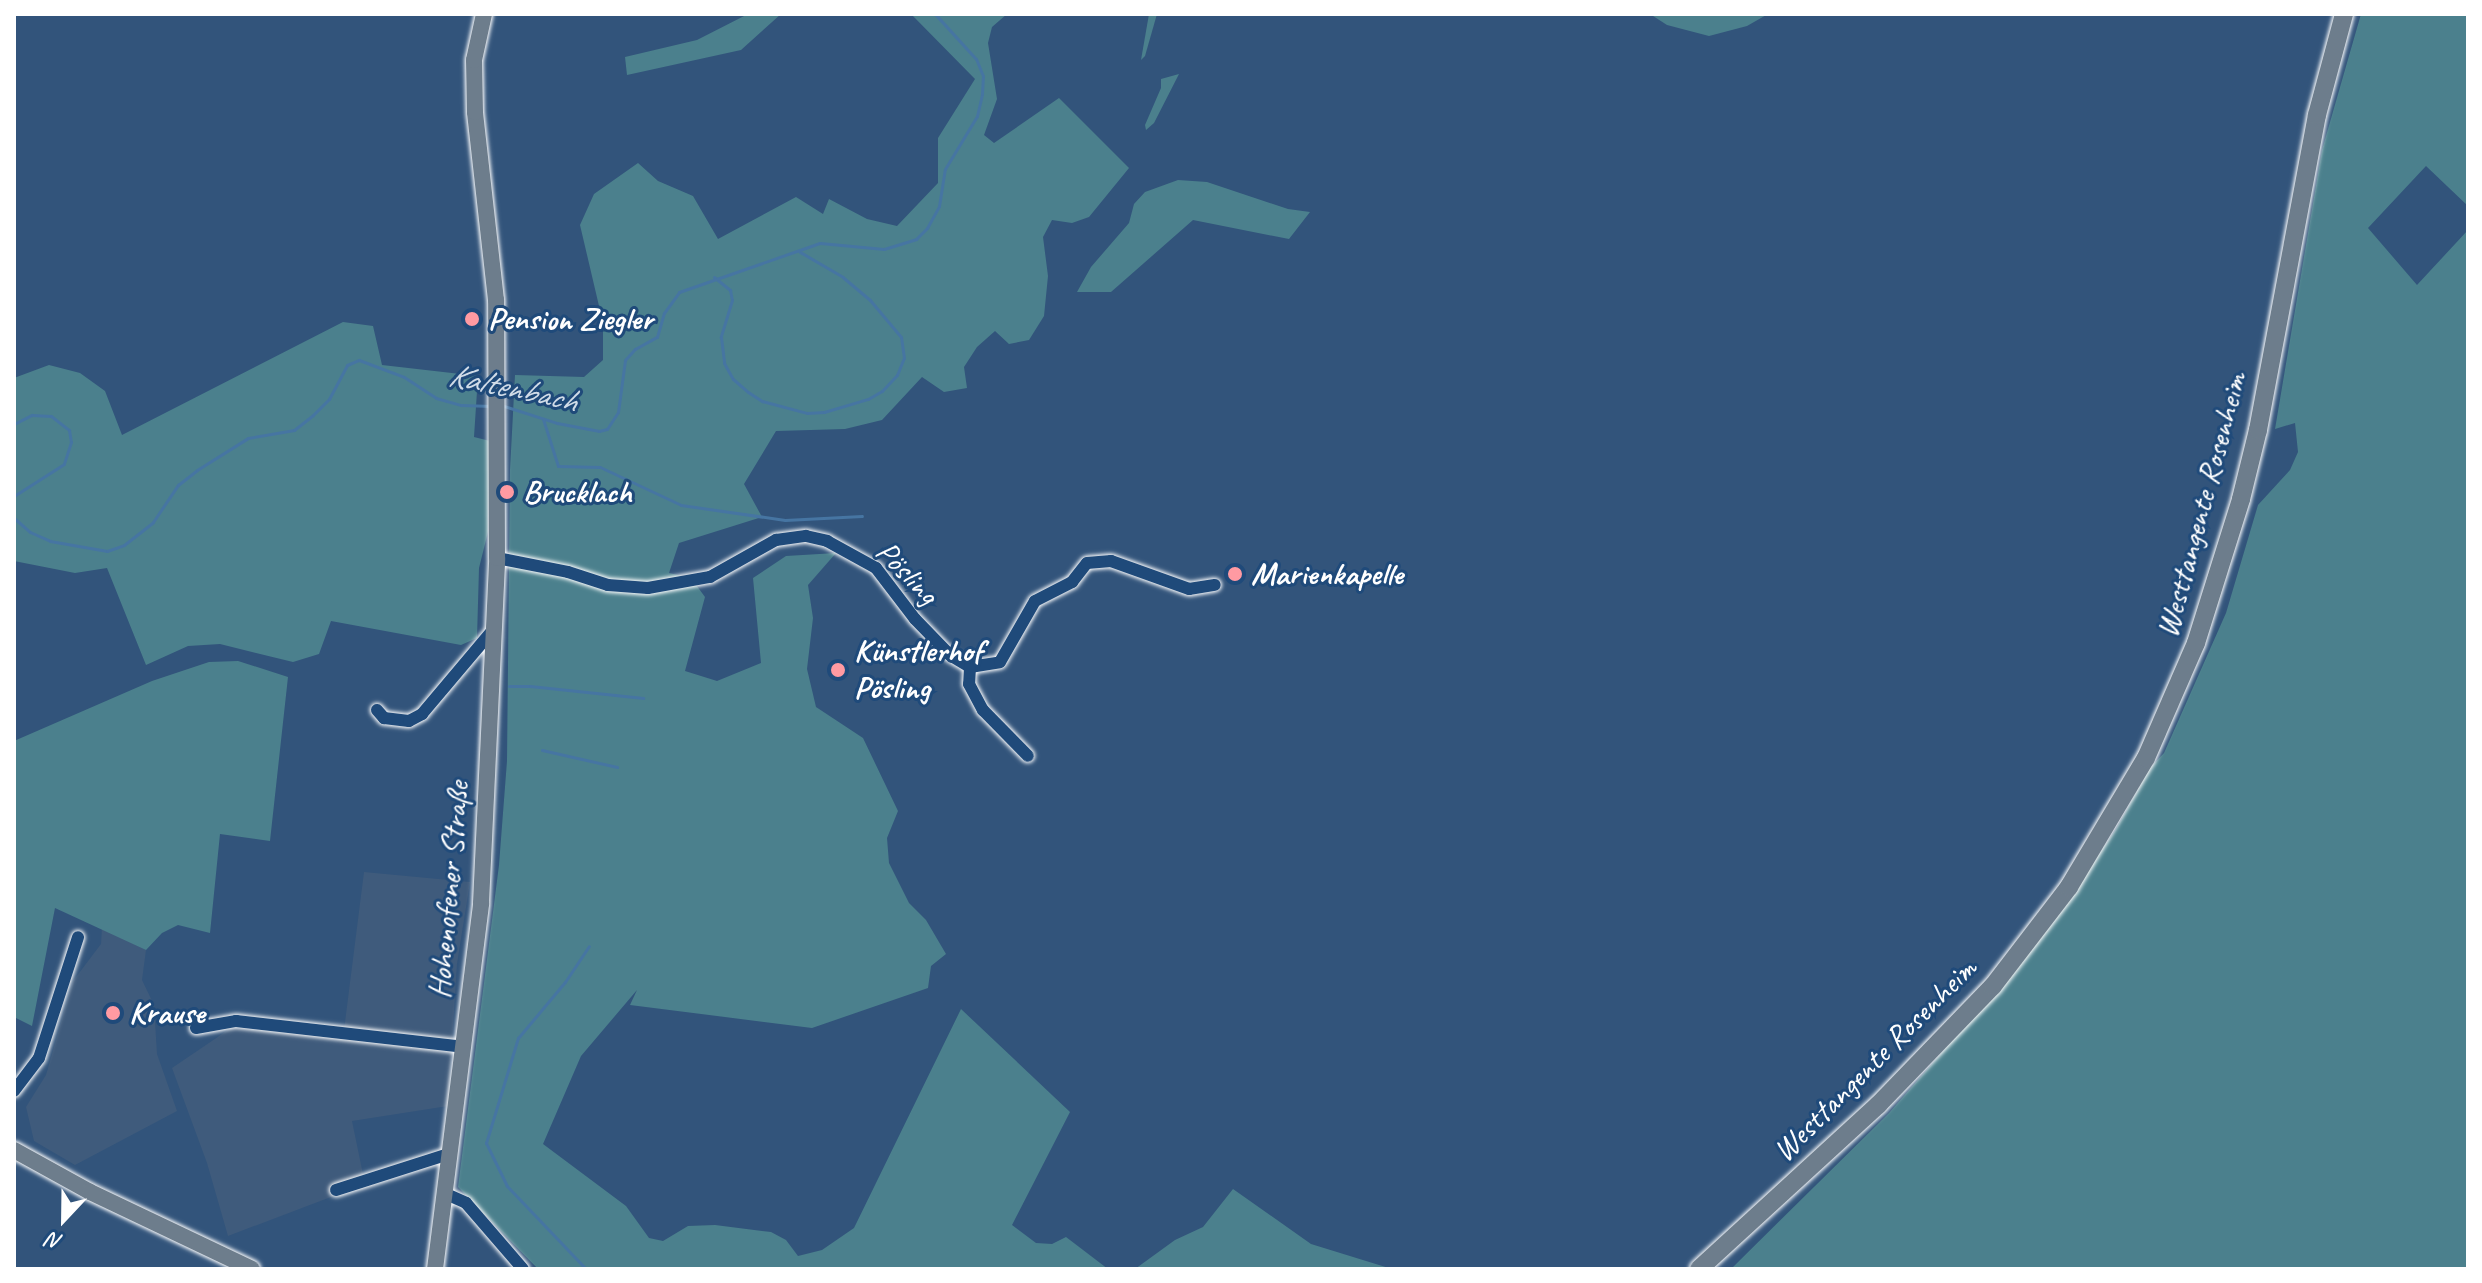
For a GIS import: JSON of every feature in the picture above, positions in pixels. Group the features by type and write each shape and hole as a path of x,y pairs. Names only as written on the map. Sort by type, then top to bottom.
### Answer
{"highway":[{"name":"Westtangente Rosenheim","path":"1699,1269 1834,1147 1983,997 2069,887 2146,758 2196,643 2237,512 2258,430 2317,115 2344,14"}],"main road":[{"name":"Hohenofener Straße","path":"435,1269 481,903 497,558 496,300 475,99 474,60 484,14"},
{"path":"14,1150 100,1198 252,1269"}],"street":[{"name":"Pösling","path":"497,558 568,572 608,585 648,588 710,577 776,540 806,536 827,541 876,568 915,619 950,655 970,667"},
{"path":"1028,756 983,710 969,684 970,667 1000,662 1035,601 1072,582 1087,563 1111,561 1189,589 1215,585"},
{"path":"377,710 384,718 409,721 422,714 494,629"},
{"path":"14,1091 39,1058 78,937"},
{"path":"196,1028 236,1021 463,1047"},
{"path":"336,1190 449,1154"},
{"path":"444,1193 466,1203 523,1269"}],"shaded area":[{"path":"364,872 470,882 457,964 448,1106 352,1121 365,1184 228,1236 207,1163 172,1068 231,1028 343,1038"},
{"path":"102,927 146,950 142,980 154,1005 157,1054 177,1111 75,1165 34,1141 26,1107 46,1075 73,981 101,944"}],"green space":[{"path":"748,14 781,14 741,50 627,75 625,57 697,40"},
{"path":"911,14 1007,14 992,27 988,43 997,99 984,135 994,143 1059,98 1129,168 1089,217 1072,223 1052,220 1043,237 1048,276 1044,316 1029,340 1009,344 995,331 977,347 964,367 967,388 944,392 922,377 882,420 845,429 776,431 744,484 762,517 679,543 669,573 691,578 705,597 685,671 717,681 761,663 753,578 786,556 836,553 808,585 813,618 807,669 816,707 863,738 898,811 887,838 889,863 909,903 926,920 946,954 931,966 928,988 812,1028 630,1005 637,990 581,1056 543,1144 626,1206 649,1238 663,1241 688,1226 715,1225 771,1232 786,1240 798,1256 822,1250 854,1228 961,1009 1070,1112 1012,1225 1036,1243 1052,1244 1066,1237 1108,1269 538,1269 458,1187 499,865 507,761 510,470 515,375 584,377 603,360 603,323 580,225 594,194 638,163 658,181 693,196 718,239 796,197 823,214 829,199 867,219 897,226 938,183 938,138 975,79"},
{"path":"1149,14 1157,14 1145,56 1141,60"},
{"path":"1650,14 1768,14 1747,26 1709,36 1667,25"},
{"path":"2361,14 2468,14 2468,206 2426,166 2368,228 2417,285 2468,230 2468,1269 1731,1269 1889,1113 2008,977 2054,921 2116,829 2150,768 2164,753 2226,613 2258,505 2290,470 2298,452 2295,423 2275,429 2322,150"},
{"path":"1179,74 1154,123 1146,130 1145,125 1161,88 1161,79"},
{"path":"1178,180 1207,182 1288,209 1310,212 1289,239 1193,220 1111,292 1077,292 1091,267 1129,223 1134,204 1145,192"},
{"path":"343,322 373,326 382,365 478,376 474,437 490,441 488,532 479,568 477,638 461,645 331,621 319,654 293,662 220,644 188,646 146,665 107,568 75,573 14,561 14,378 49,365 80,373 105,391 122,435"},
{"path":"238,661 288,677 270,841 220,834 210,933 178,925 162,933 146,950 55,908 32,1026 14,1017 14,741 152,681 209,662"},
{"path":"1233,1189 1311,1244 1392,1269 1135,1269 1175,1240 1203,1227"}],"waterway":[{"name":"Kaltenbach","path":"504,406 557,423 599,431 607,429 618,412 625,360 635,349 657,337 664,313 679,292 820,243 884,249 916,239 927,228 939,206 945,169 977,116 982,94 983,76 976,59 935,14"},
{"name":"Kaltenbach","path":"714,277 730,290 732,300 721,337 724,363 733,379 748,392 762,401 807,413 824,412 868,399 882,391 897,375 904,358 901,337 870,300 843,277 800,252"},
{"name":"Kaltenbach","path":"14,518 30,532 50,541 107,551 124,545 153,522 178,485 197,470 248,438 294,430 329,399 347,365 359,360 404,377 436,398 461,405 492,406"},
{"name":"Kaltenbach","path":"14,424 32,415 51,416 69,430 71,442 64,464 14,496"},
{"path":"543,419 558,466 600,467 681,505 785,520 862,516"},
{"path":"509,686 643,698"},
{"path":"542,750 617,767"},
{"path":"586,1269 507,1186 486,1143 518,1038 565,982 589,946"}],"place":[{"name":"Pension Ziegler","path":"472,319"},
{"name":"Brucklach","path":"507,492"},
{"name":"Marienkapelle","path":"1235,574"},
{"name":"Künstlerhof Pösling","path":"838,670"},
{"name":"Krause","path":"113,1013"}]}
